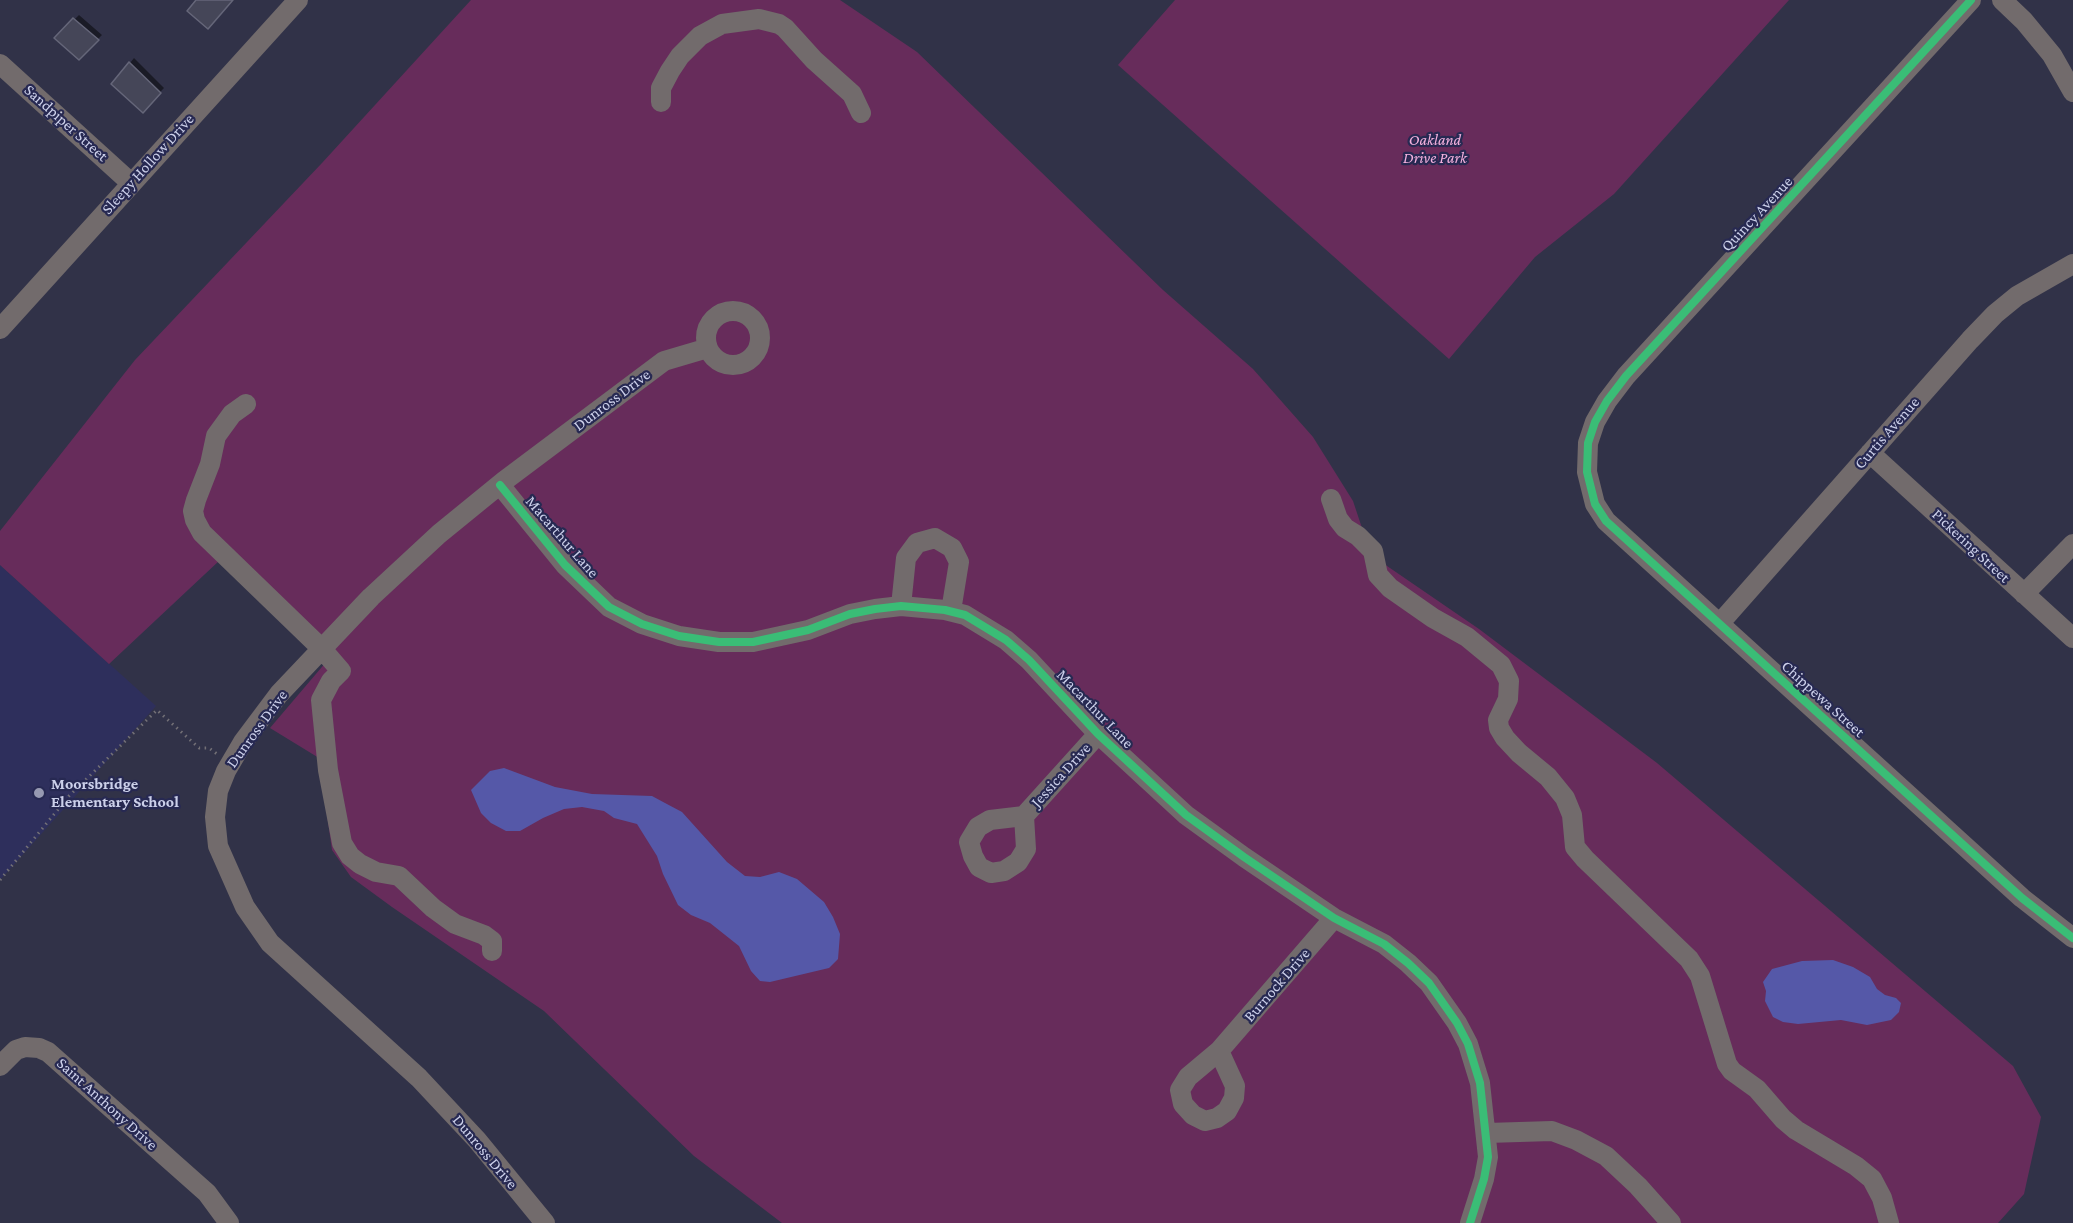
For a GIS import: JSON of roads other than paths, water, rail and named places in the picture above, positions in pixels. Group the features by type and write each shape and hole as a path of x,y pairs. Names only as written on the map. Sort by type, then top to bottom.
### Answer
{"street":[{"name":"Sleepy Hollow Drive","path":"0,329 298,0"},
{"name":"Quincy Avenue","path":"1586,461 1588,443 1595,422 1626,376 1971,0"},
{"path":"2002,0 2024,21 2052,56 2073,92"},
{"path":"661,102 661,88 670,71 680,56 700,36 722,24 759,19 779,24 785,28 809,55 852,94 861,113"},
{"name":"Sandpiper Street","path":"0,64 131,183"},
{"name":"Curtis Avenue","path":"1719,623 1995,314 2017,296 2073,264"},
{"name":"Dunross Drive","path":"545,1223 477,1140 419,1078 270,943 245,907 218,846 215,818 218,791 229,765 243,742 279,694 371,597 439,534 664,361 708,348"},
{"path":"246,404 232,414 216,436 210,464 195,500 193,511 195,520 202,533 322,648 341,671 331,681 321,700 328,770 342,843 350,856 376,872 399,876 433,908 455,924 484,935 492,941 492,951"},
{"name":"Pickering Street","path":"1870,453 2073,638"},
{"name":"Chippewa Street","path":"1586,461 1589,486 1595,504 1606,521 2022,898 2073,938"},
{"name":"Macarthur Lane","path":"500,485 565,565 609,607 642,624 679,636 719,642 753,642 808,630 850,614 901,606 951,611 965,615 1006,640 1029,660 1098,734 1186,815 1334,918 1384,944 1429,983 1458,1023 1468,1044 1480,1083 1488,1157 1484,1179 1470,1223"},
{"path":"1331,499 1338,519 1345,528 1358,536 1372,551 1378,575 1390,588 1433,618 1467,637 1501,665 1509,681 1508,699 1498,720 1499,728 1519,753 1548,777 1565,798 1572,815 1575,847 1689,959 1700,976 1723,1056 1732,1071 1756,1089 1796,1130 1856,1166 1872,1179 1882,1198 1889,1223"},
{"path":"901,606 906,558 917,543 935,538 952,548 959,562 951,611"},
{"path":"2024,594 2073,544"},
{"name":"Jessica Drive","path":"1024,816 1098,734"},
{"name":"Burnock Drive","path":"1220,1052 1334,918"},
{"name":"Saint Anthony Drive","path":"0,1066 15,1050 25,1047 39,1048 48,1052 207,1193 229,1223"},
{"path":"1486,1133 1552,1131 1576,1140 1606,1156 1638,1186 1671,1223"}],"place":[{"name":"Moorsbridge Elementary School","path":"39,793"}],"park label":[{"name":"Oakland Drive Park","path":"1435,149"}]}
